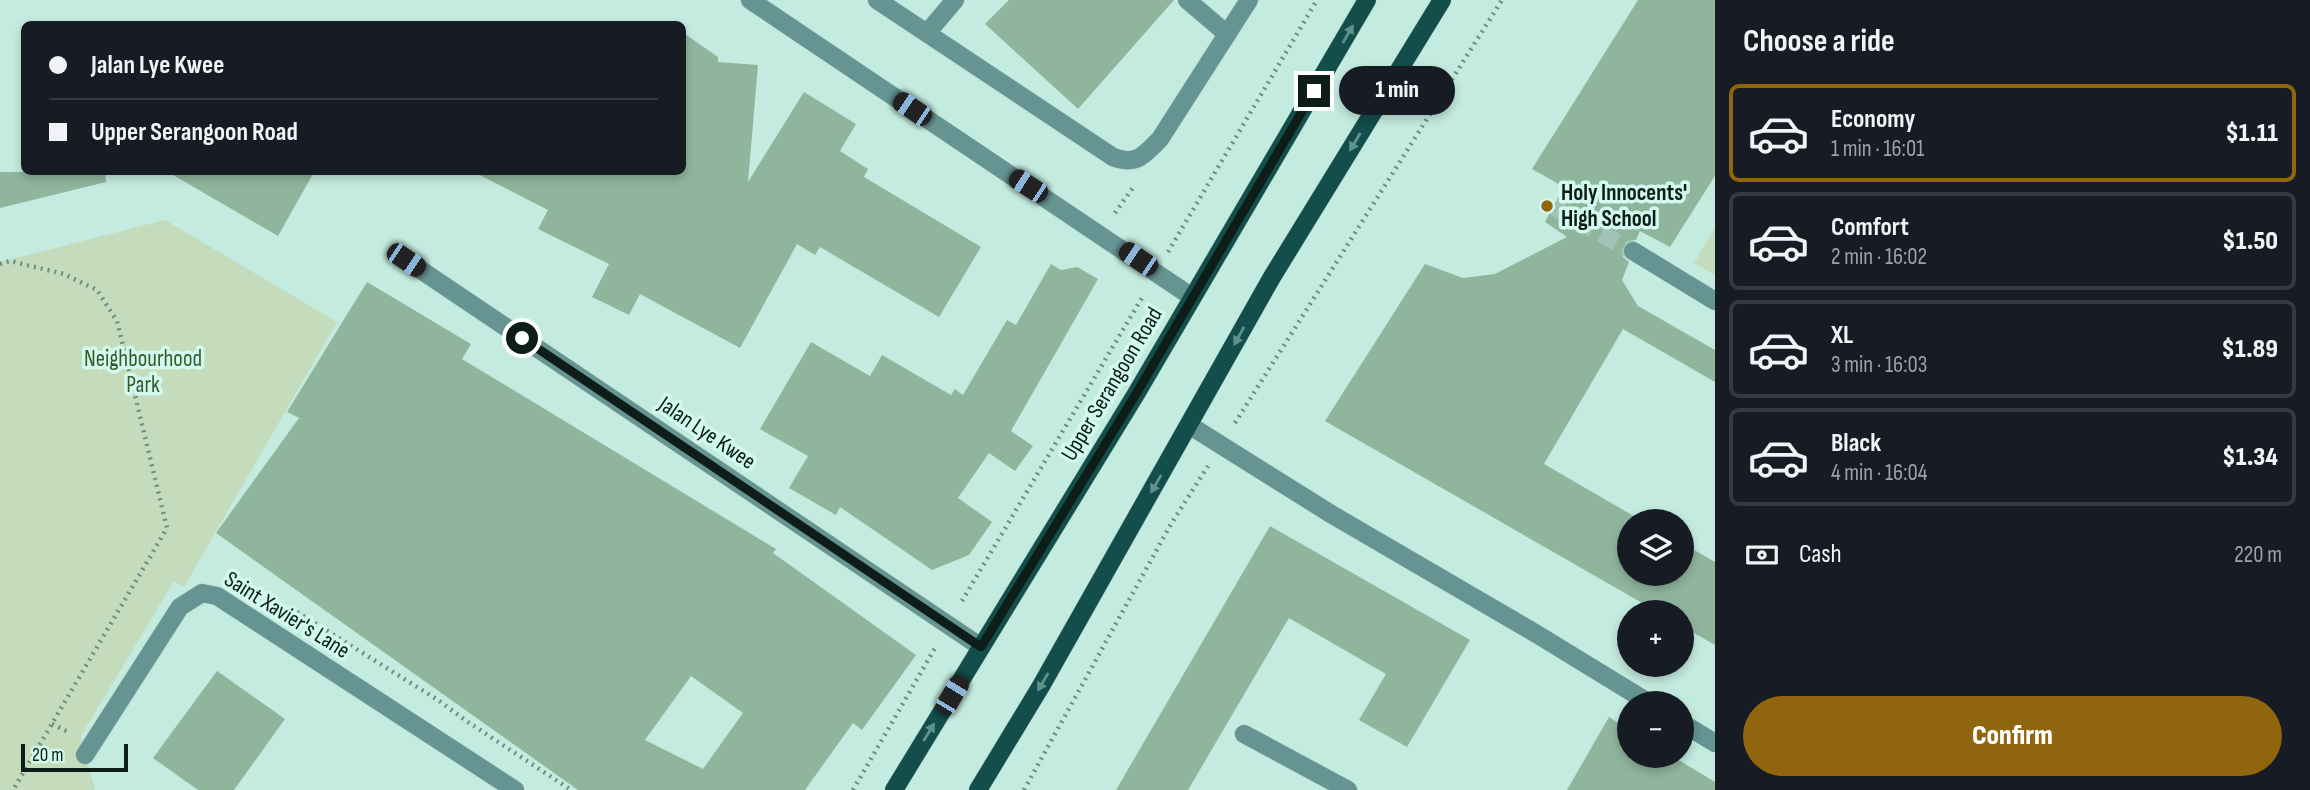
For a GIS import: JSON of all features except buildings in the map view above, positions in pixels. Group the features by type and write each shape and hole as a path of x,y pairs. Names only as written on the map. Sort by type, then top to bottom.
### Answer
{"main road":[{"name":"Upper Serangoon Road","path":"894,790 1136,394 1367,0"},
{"path":"978,790 1041,686 1272,276 1442,0"}],"street":[{"path":"750,0 1192,297"},
{"path":"877,0 1123,160 1141,158 1160,139 1249,0"},
{"path":"927,33 955,0"},
{"path":"1187,0 1227,34"},
{"path":"1633,251 1715,301"},
{"name":"Jalan Lye Kwee","path":"406,260 981,647"},
{"path":"1189,425 1331,514 1630,691"},
{"name":"Saint Xavier's Lane","path":"85,755 180,607 202,593 217,596 515,790"},
{"path":"1694,730 1715,743"},
{"path":"1244,734 1348,790"}],"path":[{"path":"853,790 1317,0"},
{"path":"1024,790 1171,524 1502,0"},
{"path":"1113,215 1133,188"},
{"path":"0,264 10,261 64,274 97,290 117,321 167,528 13,790"}],"green space":[{"name":"Neighbourhood Park","path":"165,220 337,322 184,587 174,581 81,736 95,790 0,790 0,262"},
{"path":"1715,228 1715,275 1694,263"}],"tunnel":[{"path":"1554,207 1633,251"}],"place":[{"name":"Holy Innocents' High School","path":"1547,206"}],"route":[{"path":"522,338 981,647 1136,394 1314,91"}]}
